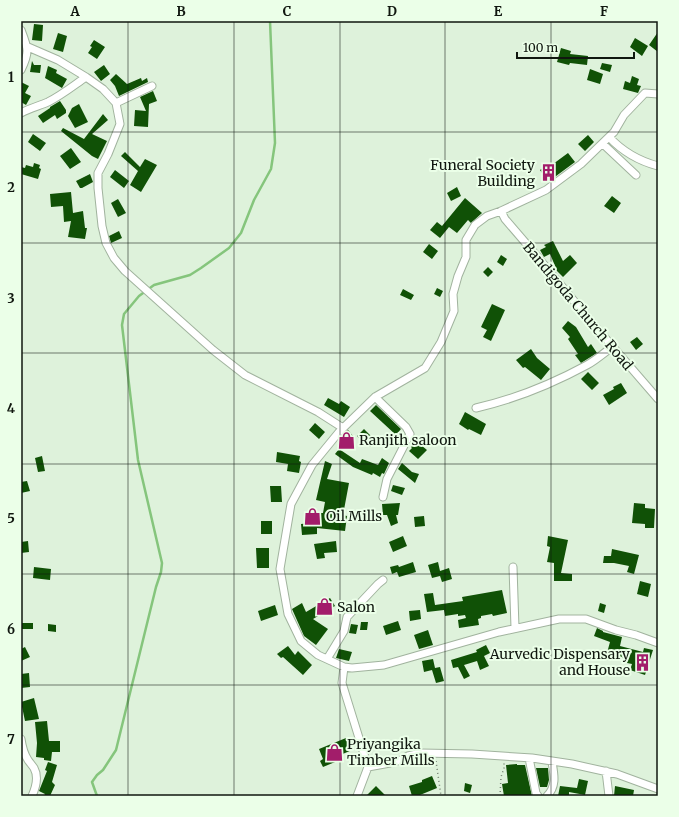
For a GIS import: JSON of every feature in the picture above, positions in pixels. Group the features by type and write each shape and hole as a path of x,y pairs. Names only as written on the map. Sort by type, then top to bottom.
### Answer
{"street":[{"path":"21,30 28,47 27,59 21,70"},
{"path":"28,47 58,60 86,77 103,89 116,103 120,124 108,154 98,173 102,226 106,242 114,258 125,271 213,350 245,375 318,412 343,428"},
{"path":"21,113 64,93 86,77"},
{"path":"116,103 152,86"},
{"path":"658,94 645,93 624,115 614,132 603,144 581,164 546,190 501,211 486,216 475,225 466,240 466,257 458,276 453,294 454,311 441,342 425,368 375,397 343,428 312,465 291,504 280,569 288,614 301,641 318,655 344,667 352,668 384,665 515,628 559,619 586,619 658,643"},
{"path":"610,137 627,153 640,160 658,166"},
{"path":"603,144 636,175"},
{"name":"Bandigoda Church Road","path":"501,211 505,219 612,347 658,399"},
{"path":"476,408 530,392 588,364 612,347"},
{"path":"375,397 406,427 410,434 387,479 383,497"},
{"path":"512,567 515,628"},
{"path":"327,659 344,630 347,617 383,580"},
{"path":"344,667 342,684 368,767 357,796"},
{"path":"21,739 27,760 34,768 37,776 36,788 32,796"},
{"path":"368,767 401,760 408,756 435,753 529,758 606,772 645,783 658,789"},
{"path":"529,758 536,793 538,796"},
{"path":"547,796 552,791 555,778 552,762"},
{"path":"606,772 609,796"}],"path":[{"path":"435,753 441,796"},
{"path":"500,796 504,757"}],"building":[{"path":"34,24 43,25 42,41 32,40"},
{"path":"658,32 658,52 649,45"},
{"path":"58,33 67,36 63,52 53,49"},
{"path":"635,38 648,46 642,56 630,47"},
{"path":"94,40 105,47 97,59 88,53"},
{"path":"561,48 571,51 570,54 588,56 587,65 570,63 569,65 557,62"},
{"path":"32,61 34,65 41,65 40,73 30,72"},
{"path":"602,63 612,65 610,72 600,69"},
{"path":"104,65 110,74 101,81 94,72"},
{"path":"48,66 57,70 56,73 67,79 62,88 45,78"},
{"path":"590,69 603,74 600,84 587,80"},
{"path":"116,74 127,84 141,78 142,81 147,78 148,82 119,96 115,86 110,80"},
{"path":"632,76 639,79 637,85 641,86 638,93 623,89 625,81 630,83"},
{"path":"21,82 29,86 25,93 31,96 26,105 21,102"},
{"path":"153,91 157,101 149,104 148,127 134,126 135,110 146,111 140,97"},
{"path":"60,101 66,110 66,113 57,119 55,115 43,123 38,116"},
{"path":"79,104 88,122 75,128 68,116 72,108"},
{"path":"103,114 108,120 92,134 107,141 98,159 92,156 61,131 63,128 84,139"},
{"path":"33,134 46,143 40,151 28,142"},
{"path":"588,135 594,142 585,151 578,144"},
{"path":"71,148 81,162 70,169 60,156"},
{"path":"125,152 140,167 145,159 157,165 141,192 130,185 138,171 121,156"},
{"path":"568,153 575,162 548,182 540,170 548,165 549,167"},
{"path":"34,163 40,165 39,168 41,169 38,179 21,174 21,167 25,168 26,165 33,167"},
{"path":"115,170 129,181 124,188 110,177"},
{"path":"90,174 93,182 80,188 76,181"},
{"path":"457,187 461,196 451,201 447,193"},
{"path":"71,192 73,213 83,211 85,228 87,228 85,239 68,237 71,221 64,222 63,206 51,207 50,194"},
{"path":"612,196 621,203 614,213 604,206"},
{"path":"465,198 482,213 471,223 468,220 457,233 449,227 440,238 430,230 437,222 442,226"},
{"path":"118,199 126,213 118,217 111,203"},
{"path":"119,231 122,238 111,243 109,236"},
{"path":"553,241 563,261 570,255 577,263 563,277 555,269 556,268 550,254 544,257 540,250 546,247 544,245"},
{"path":"429,244 438,251 432,259 423,252"},
{"path":"501,255 507,259 503,266 497,262"},
{"path":"488,267 493,272 488,277 483,272"},
{"path":"437,288 443,291 440,297 434,294"},
{"path":"403,289 414,295 411,300 400,295"},
{"path":"492,304 505,310 491,341 483,337 487,330 481,327"},
{"path":"568,321 576,327 588,347 591,344 597,353 581,363 575,355 578,354 568,339 570,337 562,328"},
{"path":"637,337 643,344 636,350 630,342"},
{"path":"531,349 537,358 550,369 541,380 525,367 523,368 516,360"},
{"path":"588,372 599,383 592,390 581,379"},
{"path":"621,383 627,393 609,405 603,395"},
{"path":"328,398 339,404 341,401 350,407 344,417 324,405"},
{"path":"376,405 401,429 396,435 370,411"},
{"path":"465,412 486,424 481,435 469,429 468,430 459,424"},
{"path":"315,423 325,432 319,439 309,430"},
{"path":"364,429 374,439 372,441 374,443 370,447 357,436"},
{"name":"Ranjith saloon","path":"348,430 353,436 345,443 341,438"},
{"path":"416,441 427,450 418,459 409,451"},
{"path":"339,449 360,463 362,459 378,465 382,458 389,463 384,474 382,473 380,477 373,473 372,475 353,467 335,454"},
{"path":"277,452 300,456 299,461 301,462 299,473 287,471 288,464 276,462"},
{"path":"42,456 45,471 38,472 35,458"},
{"path":"325,461 332,464 327,479 349,483 343,515 347,516 345,531 317,528 317,534 302,535 301,524 310,523 310,513 323,513 325,502 316,500"},
{"path":"402,463 412,472 419,474 415,483 398,469"},
{"path":"27,481 30,491 21,493 21,482"},
{"path":"393,485 405,488 402,495 391,491"},
{"path":"270,486 281,486 282,502 271,502"},
{"path":"400,503 398,515 396,515 398,523 391,526 387,515 383,515 382,504"},
{"path":"634,503 645,504 645,508 655,509 654,528 645,528 645,524 632,523"},
{"path":"424,516 425,526 415,527 414,517"},
{"path":"261,521 272,521 272,534 261,534"},
{"path":"403,536 407,546 393,552 389,542"},
{"path":"548,536 568,540 561,573 572,574 572,581 554,581 554,563 547,562 550,547 547,546"},
{"path":"28,541 29,552 21,553 21,542"},
{"path":"336,541 337,552 324,553 325,558 317,559 314,544"},
{"path":"256,548 269,548 269,568 257,568"},
{"path":"612,549 639,555 634,574 627,572 629,566 614,563 603,563 604,556 611,556"},
{"path":"413,562 416,572 399,577 397,572 392,574 390,567 398,565 399,567"},
{"path":"438,562 440,571 449,568 452,579 442,582 440,576 432,578 428,565"},
{"path":"34,567 51,569 50,580 33,578"},
{"path":"640,581 651,584 648,597 637,594"},
{"path":"502,590 507,613 493,616 492,614 481,616 481,618 478,619 479,625 459,628 458,620 466,618 465,615 458,616 458,614 445,616 444,610 427,612 424,594 433,593 435,605 463,601 462,597"},
{"path":"330,598 335,606 313,619 328,629 316,645 304,636 292,609 302,603 306,612"},
{"path":"600,603 606,605 604,613 598,611"},
{"path":"275,605 278,615 261,621 258,611"},
{"path":"420,610 421,619 410,621 409,611"},
{"path":"398,621 401,630 386,635 383,626"},
{"path":"361,622 368,622 367,630 360,630"},
{"path":"21,623 33,623 33,629 21,629"},
{"path":"48,624 56,625 56,632 48,631"},
{"path":"351,624 358,625 356,634 349,633"},
{"path":"597,628 603,632 622,637 620,646 643,652 644,648 653,650 645,675 630,670 632,664 627,663 628,659 607,653 610,642 594,636"},
{"path":"428,630 433,645 419,649 414,635"},
{"path":"486,645 490,653 484,656 489,666 480,670 477,661 464,665 470,676 464,679 458,667 453,668 451,660 477,652 476,650"},
{"path":"288,646 295,655 298,651 312,665 303,675 283,657 281,658 277,654"},
{"path":"25,647 30,657 21,661 21,649"},
{"path":"339,649 352,652 349,661 336,658"},
{"path":"433,659 435,668 440,667 444,681 436,683 432,670 424,672 422,661"},
{"path":"29,673 30,687 21,688 21,674"},
{"path":"34,698 39,719 25,721 21,702"},
{"path":"47,721 49,741 60,741 60,752 52,752 51,761 36,757 37,743 35,722"},
{"name":"Priyangika Timber Mills","path":"346,738 352,750 338,756 340,760 323,767 320,761 323,759 319,749"},
{"path":"48,762 57,765 52,782 55,785 50,796 44,796 45,794 39,791 47,771 45,770"},
{"path":"506,765 525,765 532,796 504,796 502,784 508,783"},
{"path":"536,768 548,768 549,780 547,787 540,787"},
{"path":"432,776 437,788 420,796 412,796 409,786 422,782 422,780"},
{"path":"579,779 588,781 585,795 569,792 569,796 558,796 560,786 577,788"},
{"path":"465,783 472,785 470,793 464,791"},
{"path":"376,786 386,796 366,796"},
{"path":"615,786 634,790 633,796 614,796"}],"waterway":[{"path":"97,796 92,782 103,770 116,750 162,563 138,460 122,325 124,314 139,296 154,285 190,275 229,248 241,233 254,200 271,169 275,143 270,21"}],"place":[{"name":"Funeral Society Building","path":"548,173"},
{"name":"Ranjith saloon","path":"346,440"},
{"name":"Oil Mills","path":"313,516"},
{"name":"Salon","path":"324,607"},
{"name":"Aurvedic Dispensary and House","path":"643,662"},
{"name":"Priyangika Timber Mills","path":"334,752"}]}
